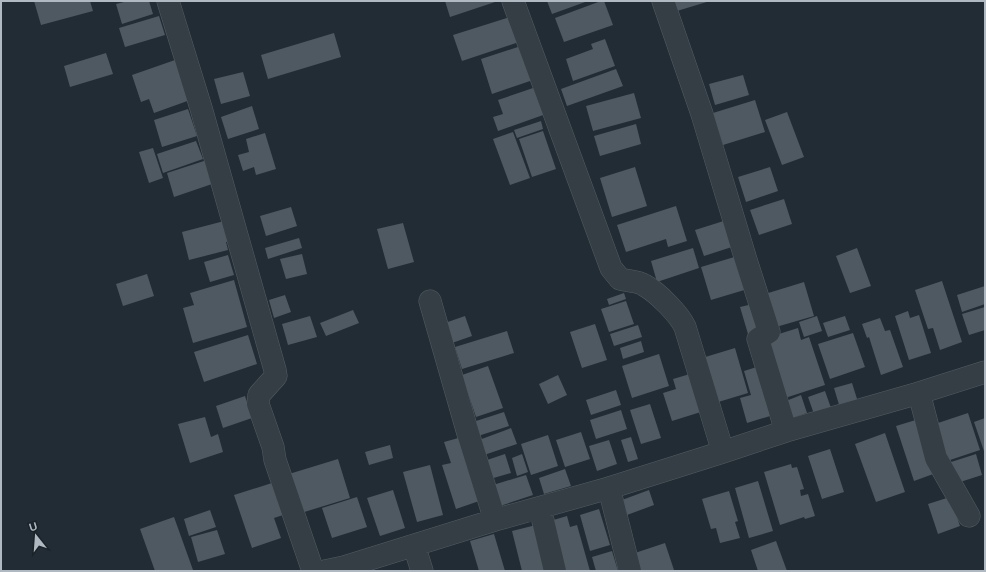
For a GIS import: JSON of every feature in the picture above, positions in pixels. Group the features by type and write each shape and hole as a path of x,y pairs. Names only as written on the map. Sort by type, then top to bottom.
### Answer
{"street":[{"path":"168,1 201,108 275,370 276,376 259,395 258,404 273,447 275,460 313,571"},
{"path":"513,1 611,268 620,279 644,284 665,301 682,321 723,452"},
{"path":"663,1 702,114 769,332 758,339 786,431"},
{"path":"430,301 467,430 495,520"},
{"path":"338,570 495,520 609,488 786,431 919,393 985,372"},
{"path":"919,393 936,458 969,516"},
{"path":"609,488 630,571"},
{"path":"540,508 555,571"},
{"path":"414,545 422,571"}],"building":[{"path":"34,1 90,1 93,11 41,25"},
{"path":"128,1 149,1 153,14 122,24 116,4"},
{"path":"445,1 498,1 450,17"},
{"path":"547,1 588,1 552,14"},
{"path":"604,1 613,25 564,42 555,18"},
{"path":"674,1 710,1 677,11"},
{"path":"159,16 165,35 125,47 119,28"},
{"path":"510,17 519,42 462,61 453,35"},
{"path":"334,33 341,57 268,79 261,55"},
{"path":"605,39 615,66 573,81 566,59 593,49 591,44"},
{"path":"521,46 533,80 492,94 481,59"},
{"path":"106,53 113,74 70,87 64,66"},
{"path":"175,60 193,99 154,113 149,99 141,102 132,75"},
{"path":"616,69 623,86 567,106 561,89"},
{"path":"243,72 250,96 221,104 214,79"},
{"path":"743,75 749,95 715,105 709,84"},
{"path":"536,87 546,114 498,131 493,117 503,114 498,100"},
{"path":"634,93 641,118 593,131 586,106"},
{"path":"755,100 765,132 723,145 713,113"},
{"path":"252,106 259,129 228,139 221,117"},
{"path":"188,109 197,136 162,147 154,120"},
{"path":"787,112 804,157 782,165 765,120"},
{"path":"541,121 543,129 517,138 514,130"},
{"path":"636,124 641,144 600,156 594,136"},
{"path":"543,131 556,169 532,177 519,139"},
{"path":"513,132 530,178 510,185 493,139"},
{"path":"265,133 276,169 256,175 254,167 243,171 238,155 249,152 246,139"},
{"path":"196,141 203,159 163,173 157,154"},
{"path":"153,148 163,178 149,183 139,152"},
{"path":"210,159 218,182 174,197 167,173"},
{"path":"635,167 647,206 612,217 600,178"},
{"path":"770,167 778,191 746,202 738,177"},
{"path":"784,199 792,224 759,235 750,210"},
{"path":"676,206 687,241 668,247 666,239 626,252 617,225"},
{"path":"291,207 297,226 266,236 260,216"},
{"path":"730,219 738,245 704,256 695,230"},
{"path":"228,220 233,241 226,242 228,250 189,260 182,232"},
{"path":"403,223 414,262 388,269 377,229"},
{"path":"299,238 302,248 268,259 265,248"},
{"path":"693,248 699,268 657,282 651,261"},
{"path":"857,248 871,286 850,293 836,256"},
{"path":"302,254 307,274 286,279 280,259"},
{"path":"228,255 234,275 210,282 204,262"},
{"path":"741,255 751,288 711,300 701,267"},
{"path":"147,274 154,296 123,306 116,284"},
{"path":"234,280 247,327 193,343 183,308 194,305 190,293"},
{"path":"942,281 962,342 940,350 933,328 928,329 915,290"},
{"path":"804,282 814,316 776,327 765,294"},
{"path":"985,286 985,304 962,312 957,295"},
{"path":"624,293 626,299 609,305 607,299"},
{"path":"285,295 291,312 274,318 269,300"},
{"path":"626,301 634,324 609,332 601,309"},
{"path":"757,303 765,329 748,334 740,307"},
{"path":"985,307 985,330 969,335 962,314"},
{"path":"353,310 359,323 326,336 320,323"},
{"path":"908,311 910,318 919,315 931,353 909,360 895,316"},
{"path":"310,316 317,337 288,345 282,324"},
{"path":"465,316 472,336 449,344 442,324"},
{"path":"817,316 822,331 804,337 799,322"},
{"path":"845,316 850,330 828,337 823,323"},
{"path":"880,318 885,331 890,330 903,367 881,375 869,337 867,338 862,324"},
{"path":"595,324 607,360 582,368 570,332"},
{"path":"638,325 642,337 614,346 610,334"},
{"path":"798,328 801,340 809,337 825,385 782,399 763,339"},
{"path":"507,331 514,353 462,369 455,347"},
{"path":"853,333 865,367 830,379 818,344"},
{"path":"248,335 257,364 204,382 194,352"},
{"path":"641,341 644,352 623,359 620,348"},
{"path":"735,348 748,393 715,403 702,358"},
{"path":"659,354 669,386 632,398 622,366"},
{"path":"766,364 780,413 747,423 740,398 751,395 744,371"},
{"path":"488,366 503,408 476,417 462,375"},
{"path":"690,374 704,411 672,421 663,393 676,389 673,379"},
{"path":"558,375 567,395 548,404 539,384"},
{"path":"852,383 858,402 840,408 834,388"},
{"path":"616,390 621,405 591,415 586,400"},
{"path":"825,391 831,408 814,414 808,397"},
{"path":"801,395 807,413 792,418 786,401"},
{"path":"245,396 252,418 223,428 216,406"},
{"path":"650,404 661,438 641,444 630,410"},
{"path":"621,410 627,429 596,439 590,420"},
{"path":"504,412 509,426 478,436 473,422"},
{"path":"968,413 980,450 944,462 932,425"},
{"path":"205,417 211,437 218,434 223,452 190,463 178,424"},
{"path":"985,418 985,454 974,422"},
{"path":"919,419 936,473 914,481 896,426"},
{"path":"511,428 517,444 484,455 479,440"},
{"path":"581,432 590,459 565,467 556,440"},
{"path":"885,433 905,492 876,502 855,444"},
{"path":"548,435 558,466 531,475 521,444"},
{"path":"462,437 482,500 456,509 442,465 451,463 444,442"},
{"path":"631,437 638,459 628,462 621,440"},
{"path":"609,440 617,464 597,471 589,446"},
{"path":"390,445 393,458 369,465 365,452"},
{"path":"830,449 844,492 822,499 808,456"},
{"path":"505,454 511,473 490,479 484,461"},
{"path":"522,454 528,472 517,476 512,458"},
{"path":"976,454 982,475 954,484 948,463"},
{"path":"338,459 350,498 301,513 289,474"},
{"path":"791,464 792,468 797,467 804,489 800,490 801,496 808,494 815,516 805,519 804,517 780,525 764,472"},
{"path":"430,465 443,515 417,522 403,472"},
{"path":"565,469 571,486 544,494 539,478"},
{"path":"526,475 533,495 500,506 493,485"},
{"path":"758,481 773,531 749,538 735,488"},
{"path":"272,483 283,515 274,518 281,538 252,548 234,495"},
{"path":"393,490 405,528 380,536 367,498"},
{"path":"649,490 654,505 627,515 622,500"},
{"path":"729,491 738,521 735,522 740,538 720,543 716,528 711,529 702,499"},
{"path":"357,497 367,527 332,538 322,508"},
{"path":"950,497 960,526 938,534 928,504"},
{"path":"599,509 610,545 590,551 580,515"},
{"path":"210,510 216,527 189,536 184,519"},
{"path":"567,516 570,527 577,525 590,571 563,571 550,521"},
{"path":"174,517 193,570 155,571 140,529"},
{"path":"540,524 551,569 542,571 522,571 512,531"},
{"path":"217,530 225,554 198,562 191,537"},
{"path":"494,534 505,571 479,571 470,541"},
{"path":"776,541 787,571 758,571 751,550"},
{"path":"665,543 674,570 638,571 632,554"},
{"path":"612,551 618,571 596,571 592,557"}]}
